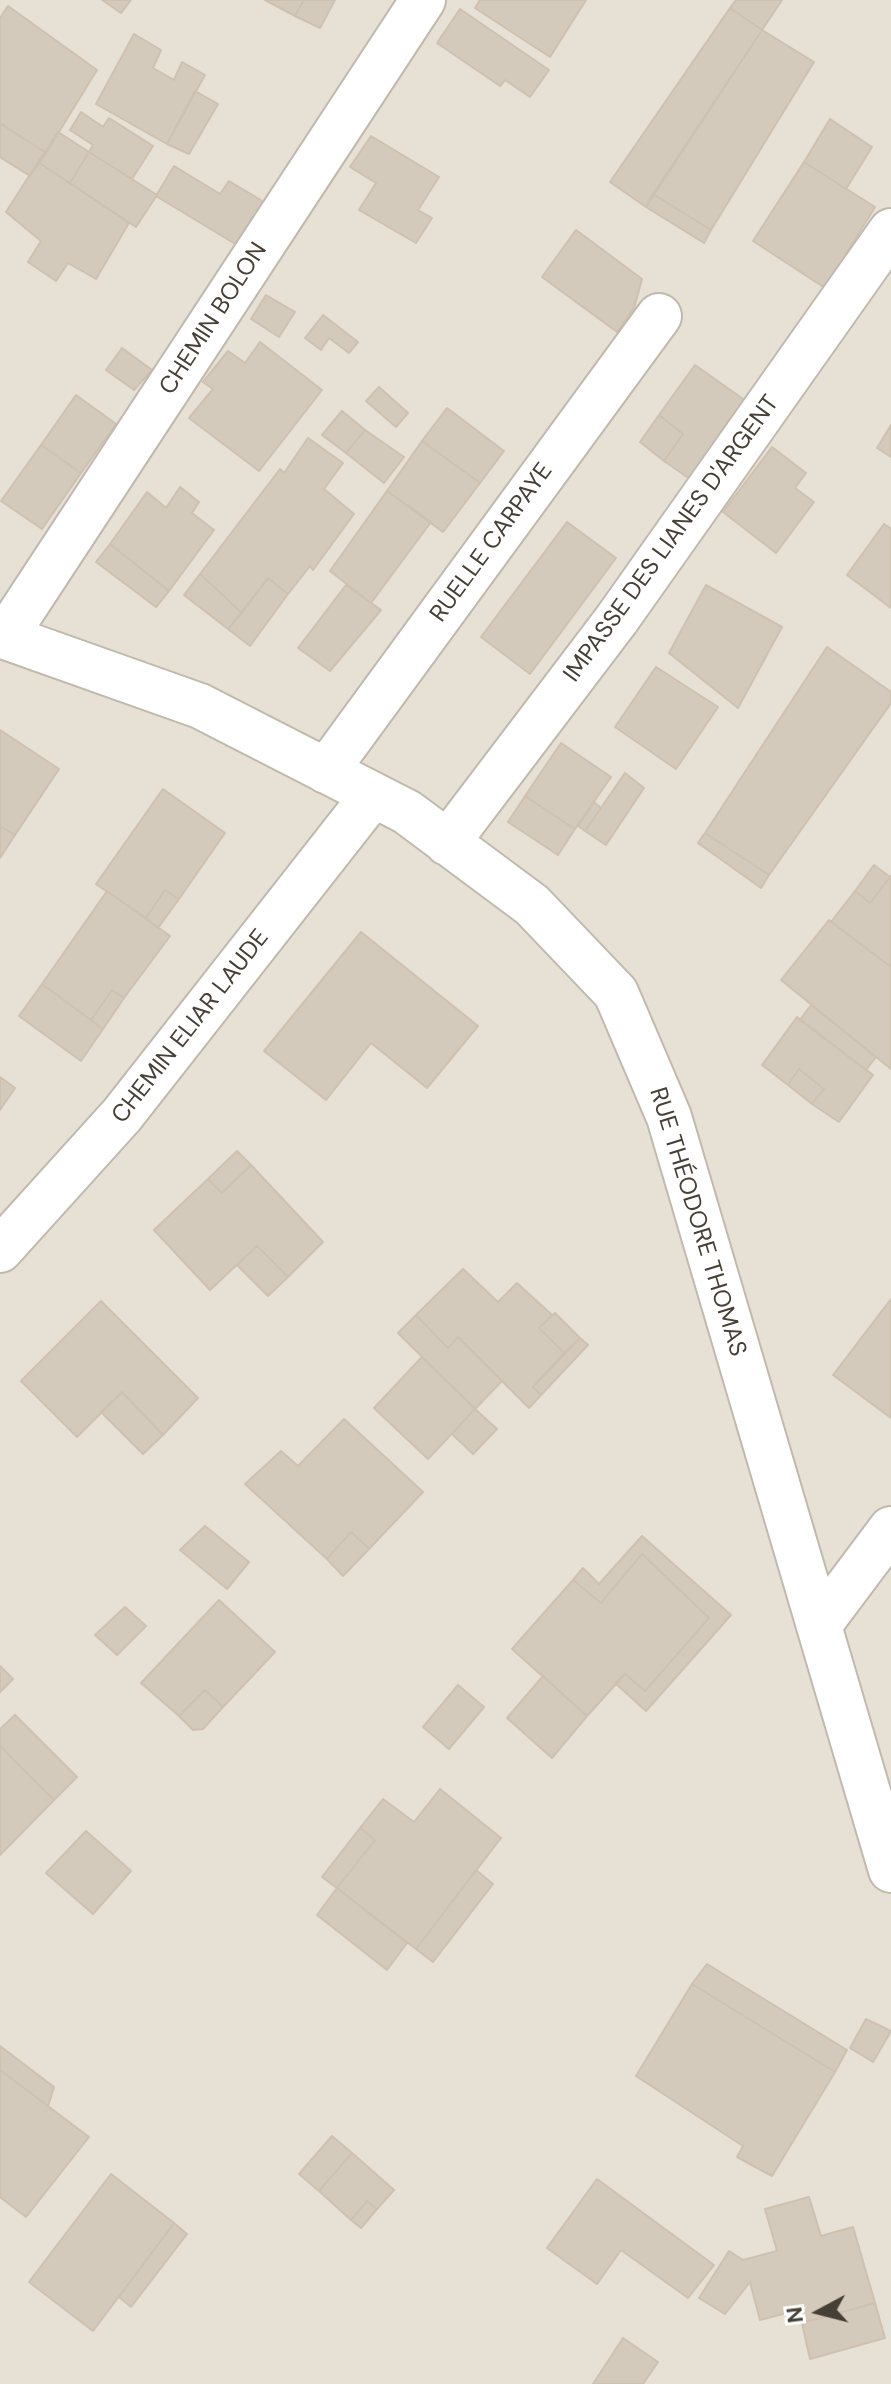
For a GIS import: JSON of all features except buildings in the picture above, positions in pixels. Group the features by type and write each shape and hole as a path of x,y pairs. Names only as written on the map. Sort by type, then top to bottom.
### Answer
{"street":[{"name":"CHEMIN BOLON","path":"3,636 423,0"},
{"name":"IMPASSE DES LIANES D'ARGENT","path":"447,843 617,619 891,231"},
{"name":"RUELLE CARPAYE","path":"326,771 659,316"},
{"name":"RUE THÉODORE THOMAS","path":"3,636 200,706 407,812 532,905 616,993 669,1117 891,1870"},
{"name":"CHEMIN ELIAR LAUDE","path":"0,1250 122,1115 373,795"},
{"path":"819,1625 891,1529"}],"shaded area":[{"path":"0,0 891,0 891,2384 0,2384"}]}
